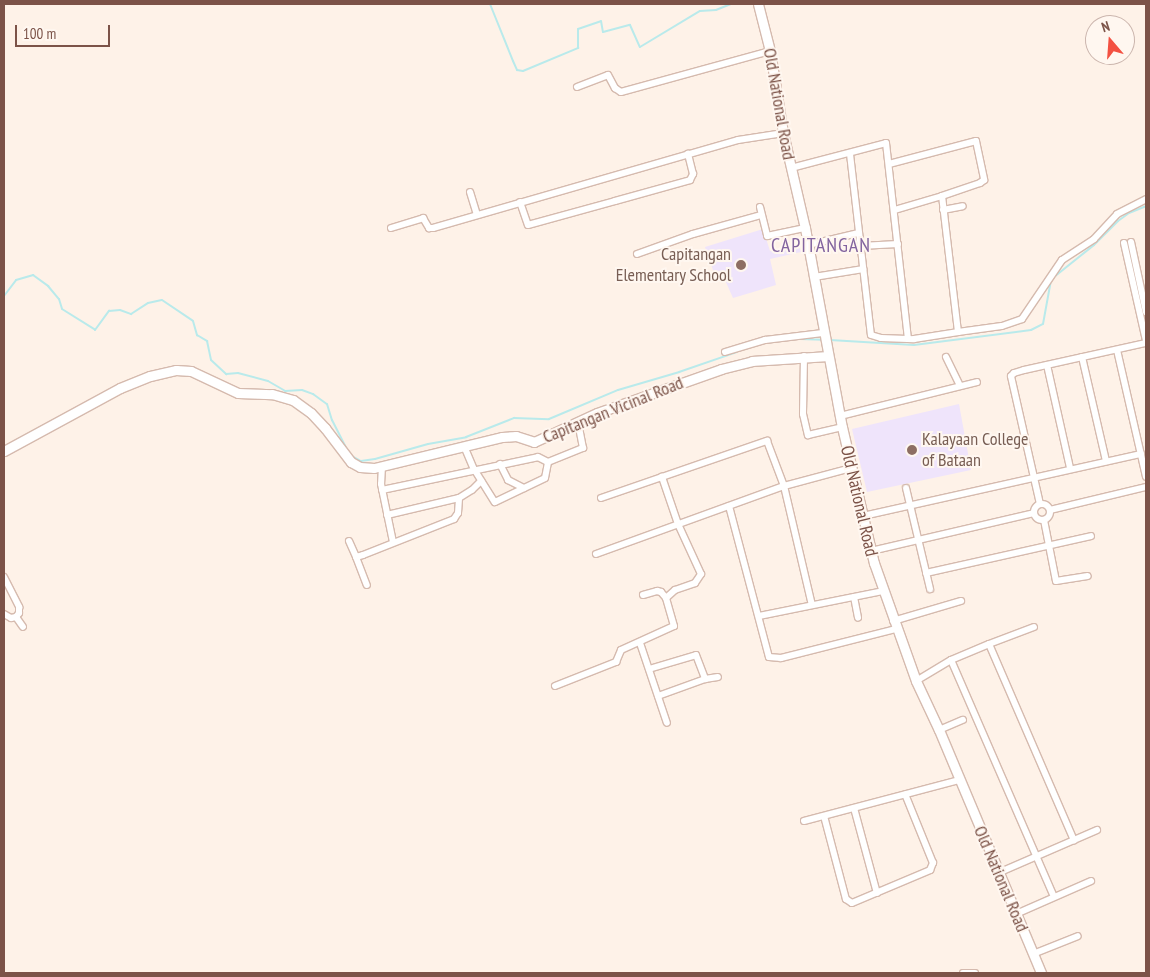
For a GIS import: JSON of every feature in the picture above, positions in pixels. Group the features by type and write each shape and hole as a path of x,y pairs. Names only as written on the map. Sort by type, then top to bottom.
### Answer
{"main road":[{"name":"Old National Road","path":"758,4 770,51 783,133 805,228 842,427 871,551 883,591 916,681 939,730 1041,973"},
{"name":"Capitangan Vicinal Road","path":"4,451 120,388 150,376 176,370 191,371 238,393 272,394 293,400 321,423 351,462 360,468 382,466 502,437 516,436 534,442 597,413 721,368 752,362 804,356 828,356"}],"street":[{"path":"577,87 608,75 615,88 621,92 770,51"},
{"path":"391,228 423,218 430,228 433,228 738,140 783,133"},
{"path":"889,164 976,141 984,180 942,196 895,210"},
{"path":"791,168 886,143 908,339"},
{"path":"520,202 528,225 615,202 690,180 693,174 688,154"},
{"path":"850,154 871,335 881,338 926,339 958,332 1002,326 1022,319 1062,260 1094,239 1117,214 1146,199"},
{"path":"470,192 477,214"},
{"path":"942,196 958,332"},
{"path":"943,210 963,206"},
{"path":"760,207 767,236 805,228"},
{"path":"637,254 693,234 762,215"},
{"path":"808,245 858,234"},
{"path":"1040,504 1011,376 1014,373 1146,342 1127,243 1146,312"},
{"path":"860,246 898,244"},
{"path":"814,277 863,269"},
{"path":"725,352 765,340 824,338"},
{"path":"1116,350 1146,477"},
{"path":"804,356 803,414 808,435 842,427"},
{"path":"946,357 960,386"},
{"path":"1082,357 1106,461"},
{"path":"1047,365 1070,468"},
{"path":"840,416 977,382"},
{"path":"382,490 474,469 538,457 548,462 582,448 578,423"},
{"path":"601,498 767,441 784,486 812,605"},
{"path":"464,446 474,469 495,502 545,478 548,462"},
{"path":"862,516 1070,468 1142,454"},
{"path":"500,464 508,480 524,488"},
{"path":"382,466 382,490 393,542"},
{"path":"596,554 784,486 851,468"},
{"path":"662,477 678,524 700,574 695,583 675,590 666,598"},
{"path":"387,515 459,498 472,490 481,481"},
{"path":"1050,510 1146,487"},
{"path":"906,488 930,589"},
{"path":"356,557 454,519 458,513 459,498"},
{"path":"1040,504 1046,504 1050,510 1048,518 1044,520 1037,518 1034,513 1036,506 1040,504"},
{"path":"729,506 769,656 775,659 895,625 961,601"},
{"path":"871,551 1034,513"},
{"path":"1044,520 1056,581 1088,576"},
{"path":"926,573 1091,536"},
{"path":"349,541 367,584"},
{"path":"4,577 19,607 19,613 16,617"},
{"path":"555,686 616,662 621,650 674,626 666,598 662,592 657,591 643,595"},
{"path":"759,616 883,591"},
{"path":"854,597 858,618"},
{"path":"4,614 11,618 16,617"},
{"path":"16,617 23,627"},
{"path":"916,681 951,660 1034,628"},
{"path":"640,642 667,723"},
{"path":"989,644 1074,840"},
{"path":"649,669 694,654 698,656 705,679"},
{"path":"951,660 1054,897"},
{"path":"658,696 705,679 718,677"},
{"path":"939,730 963,720"},
{"path":"804,821 959,780"},
{"path":"824,816 846,899 852,903 930,870 933,863 905,794"},
{"path":"854,808 877,893"},
{"path":"998,873 1098,830"},
{"path":"1016,914 1091,881"},
{"path":"1033,954 1078,936"},
{"path":"963,973 975,973"}],"shaded area":[{"name":"Capitangan Elementary School","path":"763,229 770,251 799,246 801,252 770,259 776,285 733,298 721,271 714,273 705,247"},
{"name":"Kalayaan College of Bataan","path":"959,404 971,470 867,492 852,429"}],"waterway":[{"path":"490,4 517,70 523,71 578,48 578,29 601,21 603,32 630,25 640,47 700,11 716,10 731,4"},
{"path":"1054,277 1094,245 1118,221 1129,213 1146,206"},
{"path":"4,296 16,280 33,275 48,286 59,299 62,309 95,330 109,311 120,310 131,314 148,303 162,300 193,321 197,335 207,341 211,360 226,374 238,373 268,381 285,391 302,390 313,394 327,404 332,420 348,451"},
{"path":"830,340 914,345 1031,330 1043,324 1051,280"},
{"path":"800,339 823,340"},
{"path":"350,455 361,461 375,459 428,444 466,437 514,418 549,419 618,390 737,352"}],"place":[{"name":"Capitangan Elementary School","path":"741,265"},
{"name":"Kalayaan College of Bataan","path":"912,450"}],"district":[{"name":"CAPITANGAN","path":"821,245"}]}
